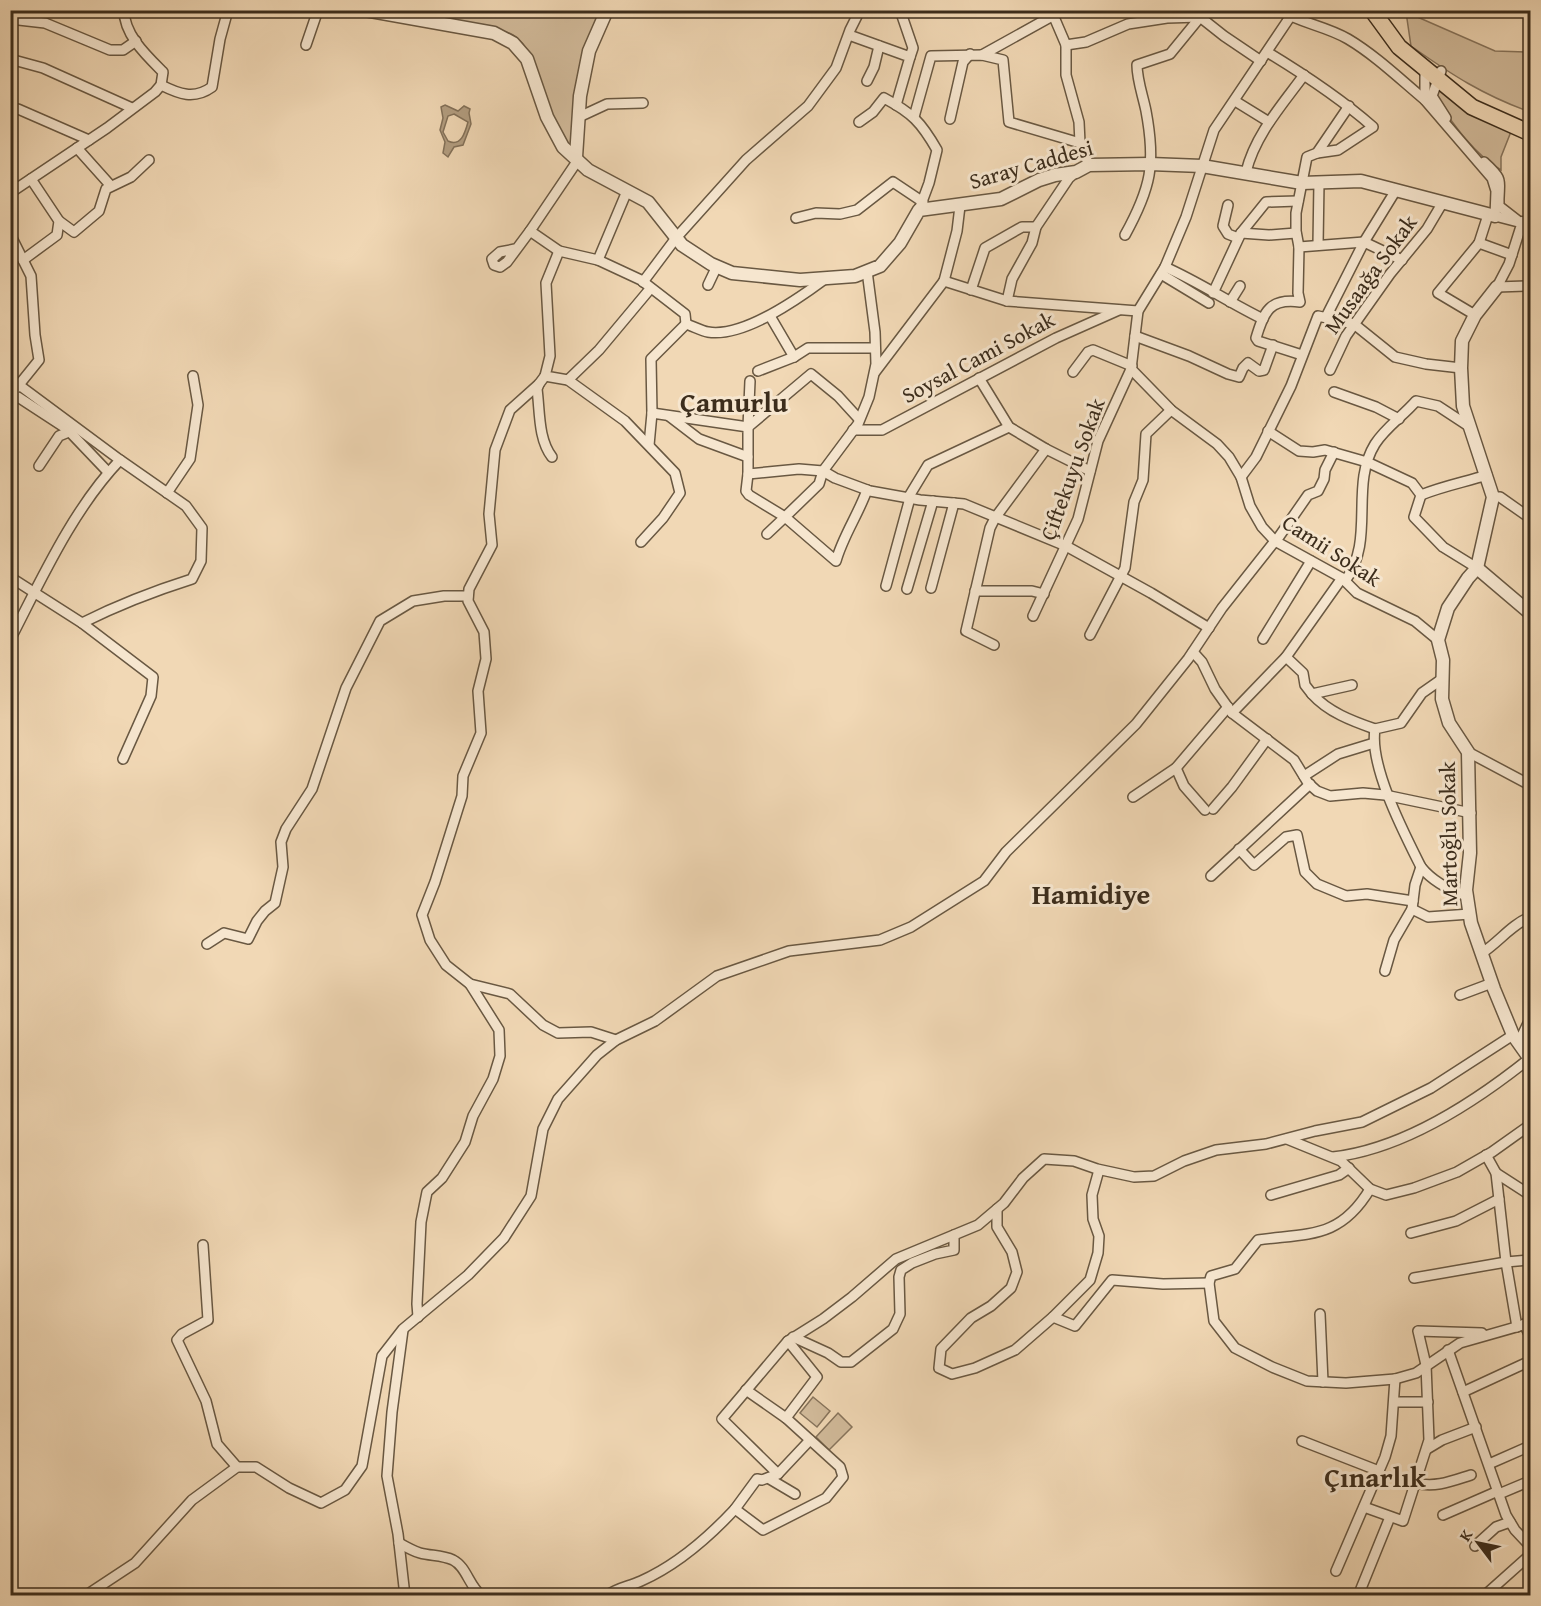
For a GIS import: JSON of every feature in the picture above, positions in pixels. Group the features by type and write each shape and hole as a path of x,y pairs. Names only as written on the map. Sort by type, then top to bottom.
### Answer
{"main road":[{"path":"1372,10 1399,47 1472,107 1530,133"},
{"path":"1380,10 1437,78 1530,126"}],"street":[{"path":"10,193 89,140 155,92 161,85 163,72 129,31 124,10"},
{"path":"161,85 180,95 204,93 212,87 220,39 228,10"},
{"path":"306,45 318,10"},
{"path":"365,10 421,15 494,33 513,43 526,59 547,117 563,147 588,170 648,202 682,246 732,273 800,280 855,276 880,266 900,243 921,206 937,150 918,120 884,98 873,112 859,122"},
{"path":"515,249 530,231 577,159 580,96 589,51 607,10"},
{"path":"896,105 913,48 900,10"},
{"path":"1279,10 1290,17 1313,23 1347,39 1425,100 1492,178 1496,191 1492,215 1479,243 1438,293 1475,315"},
{"path":"568,380 599,350 633,311 676,238 746,160 808,106 836,68 859,12"},
{"path":"982,55 1053,13 1066,45 1065,75 1079,122 1080,143 1089,165"},
{"path":"1066,45 1086,42 1128,24 1203,14"},
{"path":"1203,14 1224,36 1262,61"},
{"path":"1125,236 1143,202 1150,179 1150,142 1137,65 1170,54 1203,14"},
{"name":"Çiftekuyu Sokak","path":"1033,616 1084,501 1098,441 1132,367 1138,311 1163,271 1186,217 1214,130 1290,17"},
{"path":"10,19 45,22 110,50 123,50 136,41"},
{"path":"849,35 910,57"},
{"path":"867,81 874,67 879,46"},
{"path":"1267,52 1349,105 1373,127 1338,150 1307,156 1298,201 1296,233 1299,248 1298,293 1300,302 1285,300 1268,310 1256,338 1258,341 1302,355"},
{"path":"950,119 963,62 970,54"},
{"path":"914,117 931,56 982,55 1003,60 1009,122 1080,143"},
{"path":"10,59 43,68 132,108"},
{"path":"1246,172 1254,147 1269,122 1304,75"},
{"path":"1425,100 1437,78"},
{"path":"1437,78 1432,96 1450,125 1501,180 1499,206 1526,224"},
{"path":"1235,101 1269,122"},
{"path":"579,117 607,104 643,103"},
{"path":"1317,153 1349,105"},
{"path":"10,110 18,109 89,140"},
{"path":"75,149 109,188"},
{"path":"31,179 59,221 74,232 99,211 109,188 131,177 149,160"},
{"name":"Saray Caddesi","path":"921,206 960,206 1001,199 1039,180 1076,172 1089,165 1150,164 1202,166 1302,183 1361,180 1492,215"},
{"path":"1007,301 1012,279 1032,243 1035,227 1069,178 1076,172"},
{"path":"796,218 816,213 840,214 856,210 893,182 921,206"},
{"path":"1318,245 1319,182"},
{"path":"1241,477 1256,457 1322,316 1396,190"},
{"path":"598,260 627,191"},
{"path":"1052,214 1053,201"},
{"path":"1214,293 1240,236 1266,202 1298,201"},
{"name":"Musaağa Sokak","path":"1330,370 1339,348 1354,324 1427,229 1443,202"},
{"path":"1228,205 1223,226 1228,234 1240,236 1296,233"},
{"path":"873,374 944,281 957,231 960,206"},
{"path":"1492,215 1526,224"},
{"path":"23,260 57,235 59,221"},
{"path":"1438,640 1448,608 1477,568 1493,497 1463,406 1462,341 1475,315 1497,287 1526,224"},
{"path":"971,290 985,248 1022,227 1035,227"},
{"path":"530,231 559,251 598,260 646,286 685,314 686,324"},
{"path":"10,234 31,276 39,360 10,397"},
{"path":"1299,248 1364,242 1402,260"},
{"path":"1479,243 1512,255"},
{"path":"552,457 545,448 537,389 550,356 546,283 559,251"},
{"path":"708,285 717,266"},
{"path":"767,534 819,484 823,471 853,430 869,396 876,364 867,271"},
{"path":"1163,271 1186,277 1263,319"},
{"path":"1163,271 1209,303"},
{"path":"686,324 707,332 726,332 770,316 825,279"},
{"path":"944,281 1007,301 1138,311"},
{"path":"1230,302 1240,286"},
{"path":"1497,287 1530,286"},
{"name":"Soysal Cami Sokak","path":"853,430 882,430 1056,338 1120,309"},
{"path":"770,316 794,357"},
{"path":"1322,316 1354,324 1395,357 1426,364 1461,368"},
{"path":"649,445 652,413 651,358 686,324"},
{"path":"1136,336 1239,377 1248,363 1259,371 1264,370 1274,345"},
{"path":"758,370 794,357 808,348 875,348"},
{"path":"1073,372 1088,352 1093,350 1132,367"},
{"name":"Camii Sokak","path":"1132,367 1171,410 1217,444 1229,457 1241,477 1250,506 1262,527 1276,541 1343,579 1358,593 1415,621 1438,640"},
{"path":"652,413 748,427 811,374 838,396 859,419"},
{"path":"167,493 190,459 198,405 193,376"},
{"path":"979,378 1009,427 1046,450 1090,471"},
{"path":"418,1317 421,1222 427,1192 442,1178 465,1142 473,1116 493,1079 500,1056 499,1030 470,984 446,965 430,940 422,915 435,882 462,796 463,776 481,733 478,691 486,658 484,632 468,601 468,596 469,589 492,544 489,514 495,450 510,410 542,380 568,380 625,421 675,473 680,493 663,518 641,542"},
{"path":"750,381 746,491 749,495 785,517 836,561 843,539 853,523 867,490"},
{"path":"19,385 186,506 202,528 201,561 192,579 151,592 81,623"},
{"path":"1334,392 1376,406 1399,419"},
{"path":"10,397 18,397 67,429 108,472"},
{"path":"1133,797 1176,768 1230,710 1286,657 1343,579 1353,571 1360,551 1363,527 1363,479 1367,462 1375,445 1416,401 1438,406 1470,427"},
{"path":"1090,635 1125,568 1134,502 1143,480 1146,434 1171,410"},
{"path":"667,415 699,439 748,457"},
{"path":"886,586 909,498 928,465 1009,427"},
{"path":"39,466 59,436 68,432 80,431"},
{"path":"1268,431 1299,451 1325,450 1367,462 1412,483 1421,495"},
{"path":"994,645 966,631 990,528 1046,450"},
{"path":"86,1596 135,1563 192,1500 237,1467 256,1467 289,1488 321,1503 345,1490 362,1466 382,1356 403,1329 468,1275 504,1238 531,1196 543,1129 558,1099 597,1055 616,1040 655,1021 717,975 789,951 880,940 911,927 984,881 1006,852 1137,724 1276,541 1308,495 1318,491 1334,452"},
{"path":"10,640 60,542 108,472 120,460"},
{"path":"748,474 799,469 823,471 867,490 909,498 964,504 1066,546 1209,628"},
{"path":"1487,475 1445,485 1421,495 1414,517 1443,547 1477,568 1530,613"},
{"path":"1493,497 1500,497 1530,518"},
{"path":"908,589 933,501"},
{"path":"931,588 954,503"},
{"path":"1263,639 1311,561"},
{"path":"10,577 81,623 153,677 151,696 123,759"},
{"path":"975,591 1032,591 1044,594"},
{"path":"207,944 224,933 248,939 257,921 275,903 283,867 281,842 286,829 312,789 346,688 380,621 413,601 444,596 468,596"},
{"name":"Martoğlu Sokak","path":"1438,640 1443,660 1442,699 1449,723 1468,752 1471,813 1467,896 1470,914 1492,983 1516,1039 1530,1059"},
{"path":"1193,652 1202,662 1215,689 1230,710 1294,760 1317,791 1329,796 1363,793 1388,796 1471,813"},
{"path":"1286,657 1303,673 1305,685 1321,703 1375,729 1401,723 1422,693 1442,679"},
{"path":"1312,694 1352,685"},
{"path":"1375,729 1374,743 1388,796 1421,867 1429,876 1450,890 1467,896"},
{"path":"1176,768 1184,786 1209,809 1232,787 1268,739"},
{"path":"1304,776 1338,754 1374,743"},
{"path":"1468,752 1530,785"},
{"path":"1211,876 1310,784"},
{"path":"1239,849 1254,865 1286,837 1297,835 1305,872 1317,884 1346,896 1367,894 1412,905 1428,917 1470,914"},
{"path":"1385,971 1394,940 1412,905 1421,867"},
{"path":"1482,953 1492,947 1507,931 1530,918"},
{"path":"1460,995 1492,983"},
{"path":"470,984 510,994 543,1025 558,1033 591,1032 616,1040"},
{"path":"778,1474 722,1419 746,1390 791,1339 845,1303 896,1259 978,1225 1004,1203 1023,1178 1044,1159 1074,1161 1099,1170 1134,1177 1154,1176 1184,1161 1216,1150 1266,1144 1362,1122 1431,1088 1516,1039 1530,1019"},
{"path":"1332,1157 1346,1156 1400,1139 1494,1087 1530,1059"},
{"path":"1287,1139 1341,1161 1370,1189 1386,1195 1414,1188 1457,1172 1530,1125"},
{"path":"1486,1155 1496,1173 1506,1262 1524,1325 1530,1336"},
{"path":"1271,1195 1339,1175 1348,1168"},
{"path":"997,1209 996,1227 1012,1252 1017,1272 1011,1288 991,1306 971,1318 941,1348 939,1368 952,1374 985,1364 1015,1350 1053,1317 1090,1280 1098,1253 1099,1236 1093,1219 1092,1195 1099,1170"},
{"path":"1496,1173 1530,1195"},
{"path":"1370,1189 1344,1221 1322,1232 1258,1240 1235,1269 1211,1276 1209,1283 1214,1321 1235,1348 1272,1367 1307,1381 1346,1383 1395,1379 1416,1373 1460,1342 1524,1325"},
{"path":"1411,1233 1456,1221 1499,1199"},
{"path":"791,1339 828,1353 841,1362 851,1362 893,1329 900,1314 898,1277 901,1270 934,1254 954,1250 954,1235"},
{"path":"202,1245 208,1320 182,1334 177,1340 206,1401 217,1444 237,1467"},
{"path":"1414,1278 1530,1260"},
{"path":"1053,1317 1075,1326 1112,1280 1163,1284 1209,1283"},
{"path":"1320,1314 1323,1382"},
{"path":"403,1329 392,1412 387,1476 399,1543 405,1596"},
{"path":"1364,1507 1403,1521 1429,1440 1426,1365 1418,1331 1493,1333"},
{"path":"786,1418 817,1377 791,1339"},
{"path":"1448,1350 1510,1522 1530,1546"},
{"path":"1464,1392 1530,1361"},
{"path":"1336,1571 1379,1471 1391,1436 1395,1379"},
{"path":"735,1509 763,1530 826,1498 843,1477 840,1467 786,1418 746,1390"},
{"path":"1394,1402 1428,1402"},
{"path":"1426,1449 1476,1426"},
{"path":"606,1596 620,1587 639,1582 702,1542 735,1509 757,1479 778,1474 810,1440"},
{"path":"1302,1441 1379,1471"},
{"path":"1489,1464 1530,1446"},
{"path":"1415,1483 1429,1486 1471,1475"},
{"path":"768,1478 795,1494"},
{"path":"1443,1515 1530,1481"},
{"path":"1359,1595 1390,1517"},
{"path":"1475,1546 1496,1527 1510,1522"},
{"path":"399,1543 421,1554 437,1555 454,1560 475,1591 482,1596"},
{"path":"1484,1596 1530,1555"}],"shaded area":[{"path":"428,10 601,11 571,148 545,100 530,56 520,40 496,29 428,15"},
{"path":"1406,12 1495,51 1530,52 1530,112 1468,84 1411,46"},
{"path":"1443,87 1512,129 1501,157 1501,170 1472,146 1434,96"},
{"path":"445,105 458,111 464,106 470,109 471,124 463,145 454,147 448,157 443,153 445,142 440,130 443,118 441,107","holes":["454,114 468,122 459,141 448,141 443,132 448,116"]},
{"path":"813,1397 830,1411 817,1427 800,1413"},
{"path":"838,1413 852,1427 829,1450 816,1437"}],"district":[{"name":"Çamurlu","path":"734,402"},
{"name":"Hamidiye","path":"1091,894"},
{"name":"Çınarlık","path":"1375,1477"}]}
